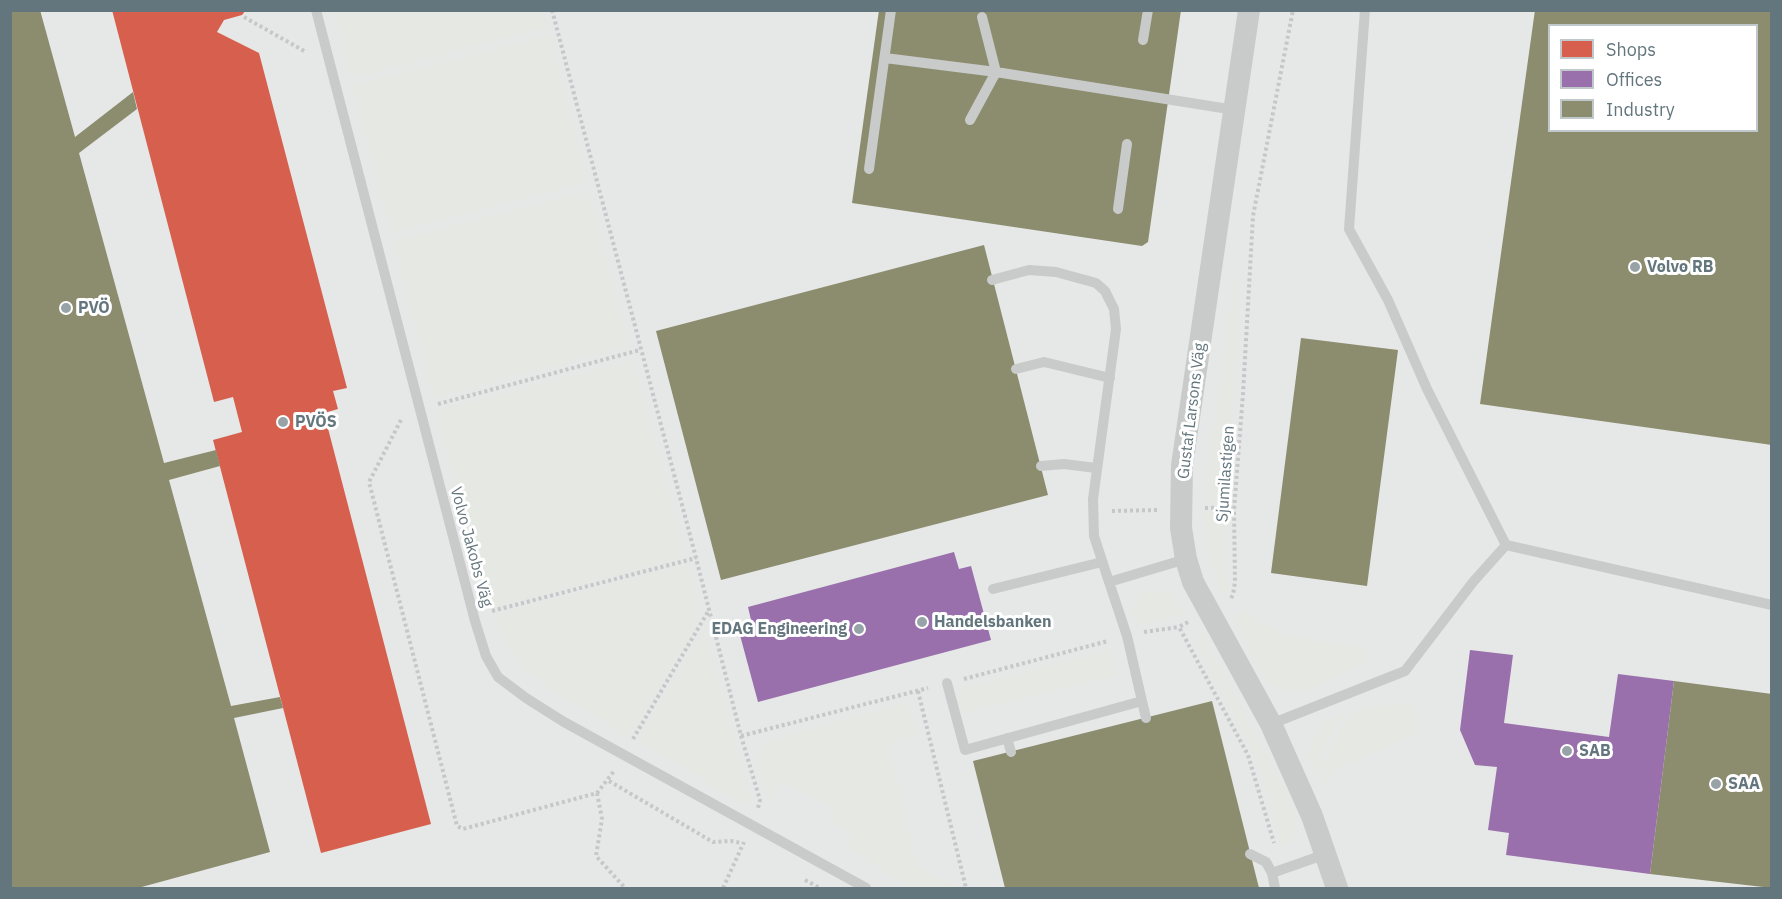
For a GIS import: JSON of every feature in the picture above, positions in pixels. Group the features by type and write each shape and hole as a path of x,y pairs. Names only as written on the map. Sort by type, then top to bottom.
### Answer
{"street":[{"name":"Gustaf Larsons Väg","path":"1249,10 1182,465 1181,528 1192,582 1271,724 1326,854 1337,888"}],"lane":[{"name":"Volvo Jakobs Väg","path":"316,10 474,616 486,656 498,677 564,722 866,888"},
{"path":"869,169 891,10"},
{"path":"1143,40 1148,10"},
{"path":"1365,10 1348,230 1388,300 1427,389 1506,545"},
{"path":"970,120 996,72 982,17"},
{"path":"885,58 996,72 1235,110"},
{"path":"1118,209 1128,144"},
{"path":"992,280 1029,270 1056,272 1096,283 1105,291 1114,309 1116,328 1093,499 1094,536 1127,636 1146,718"},
{"path":"1016,369 1044,362 1110,378"},
{"path":"1041,466 1064,464 1096,468"},
{"path":"1506,545 1772,605"},
{"path":"1271,724 1405,671 1473,582 1506,545"},
{"path":"1109,582 1186,559"},
{"path":"993,589 1102,562"},
{"path":"947,683 965,750 1142,701"},
{"path":"1007,738 1011,752"},
{"path":"1250,854 1266,862 1277,872"},
{"path":"1277,872 1326,854"},
{"path":"1275,888 1277,872"}],"path":[{"path":"552,10 741,736 760,800 753,826 723,888"},
{"name":"Sjumilastigen","path":"741,736 1127,636 1167,627 1179,627 1228,601 1233,595 1234,507 1253,216 1293,10"},
{"path":"244,17 309,54"},
{"path":"640,350 402,414 400,426 369,482 455,823 463,829 597,793 609,781 709,610"},
{"path":"474,616 696,558"},
{"path":"1179,627 1248,755 1260,789 1277,872"},
{"path":"918,691 966,888"},
{"path":"609,781 713,842 731,841 753,850"},
{"path":"597,793 602,819 596,856 625,888"},
{"path":"803,879 820,888"}],"shaded area":[{"path":"10,11 1771,11 1771,888 11,888"},
{"path":"334,11 544,11 549,27 351,78"},
{"path":"550,35 587,182 391,233 352,85"},
{"path":"588,191 629,346 434,398 393,241"},
{"path":"1234,283 1240,284 1228,503 1205,504 1211,447"},
{"path":"633,360 686,557 489,609 435,411"},
{"path":"1225,512 1227,514 1228,589 1222,593 1219,590 1211,562 1203,515 1204,513"},
{"path":"689,563 699,606 695,630 630,737 532,676 516,660 504,640 494,615"},
{"path":"1150,591 1166,593 1174,598 1188,614 1137,626 1133,605 1139,595"},
{"path":"1244,612 1250,613 1261,624 1274,627 1276,634 1368,649 1367,662 1314,689 1291,693 1278,688 1260,673 1234,619"},
{"path":"704,625 750,797 748,806 637,741 704,630"},
{"path":"1203,634 1294,808 1298,829 1288,844 1280,846 1277,820 1260,770 1247,740 1197,648 1197,639"},
{"path":"1109,650 1116,676 961,713 957,698 962,688"},
{"path":"907,702 917,736 889,743 917,867 954,888 911,888 846,848 853,835 828,819 833,809 784,780 770,804 756,758 766,741"},
{"path":"1392,704 1414,707 1420,728 1417,734 1334,768 1329,774 1328,785 1326,784 1323,775 1325,760 1351,713 1359,709"},
{"path":"1347,713 1324,749 1318,781 1309,763 1308,754 1317,732 1332,719"}],"building: Shops":[{"name":"PVÖS","path":"112,10 246,10 242,15 224,20 217,32 259,53 347,388 333,391 338,409 324,413 431,824 321,853 213,440 242,432 233,397 214,402"}],"building: Offices":[{"path":"954,552 959,569 971,566 991,640 758,702 737,624 751,620 748,607"},
{"name":"SAB","path":"1470,650 1513,655 1504,723 1609,737 1618,674 1674,681 1650,874 1506,855 1509,833 1488,830 1497,767 1475,765 1460,730"}],"building: Industry":[{"name":"PVÖ","path":"10,10 40,10 75,137 133,92 137,109 79,153 164,463 216,450 220,466 169,480 231,706 280,697 283,708 234,718 270,852 138,888 10,888"},
{"path":"879,10 1181,10 1148,242 1142,246 852,203"},
{"name":"Volvo RB","path":"1535,10 1772,10 1772,445 1480,404"},
{"path":"984,245 1048,495 721,580 656,331"},
{"path":"1301,338 1398,350 1367,586 1271,573"},
{"name":"SAA","path":"1674,681 1772,694 1772,888 1650,874"},
{"path":"1212,701 1259,888 1005,888 973,761"}],"place":[{"name":"Volvo RB","path":"1635,267"},
{"name":"PVÖ","path":"66,308"},
{"name":"PVÖS","path":"283,422"},
{"name":"Handelsbanken","path":"922,622"},
{"name":"EDAG Engineering","path":"859,629"},
{"name":"SAB","path":"1567,751"},
{"name":"SAA","path":"1716,784"}]}
